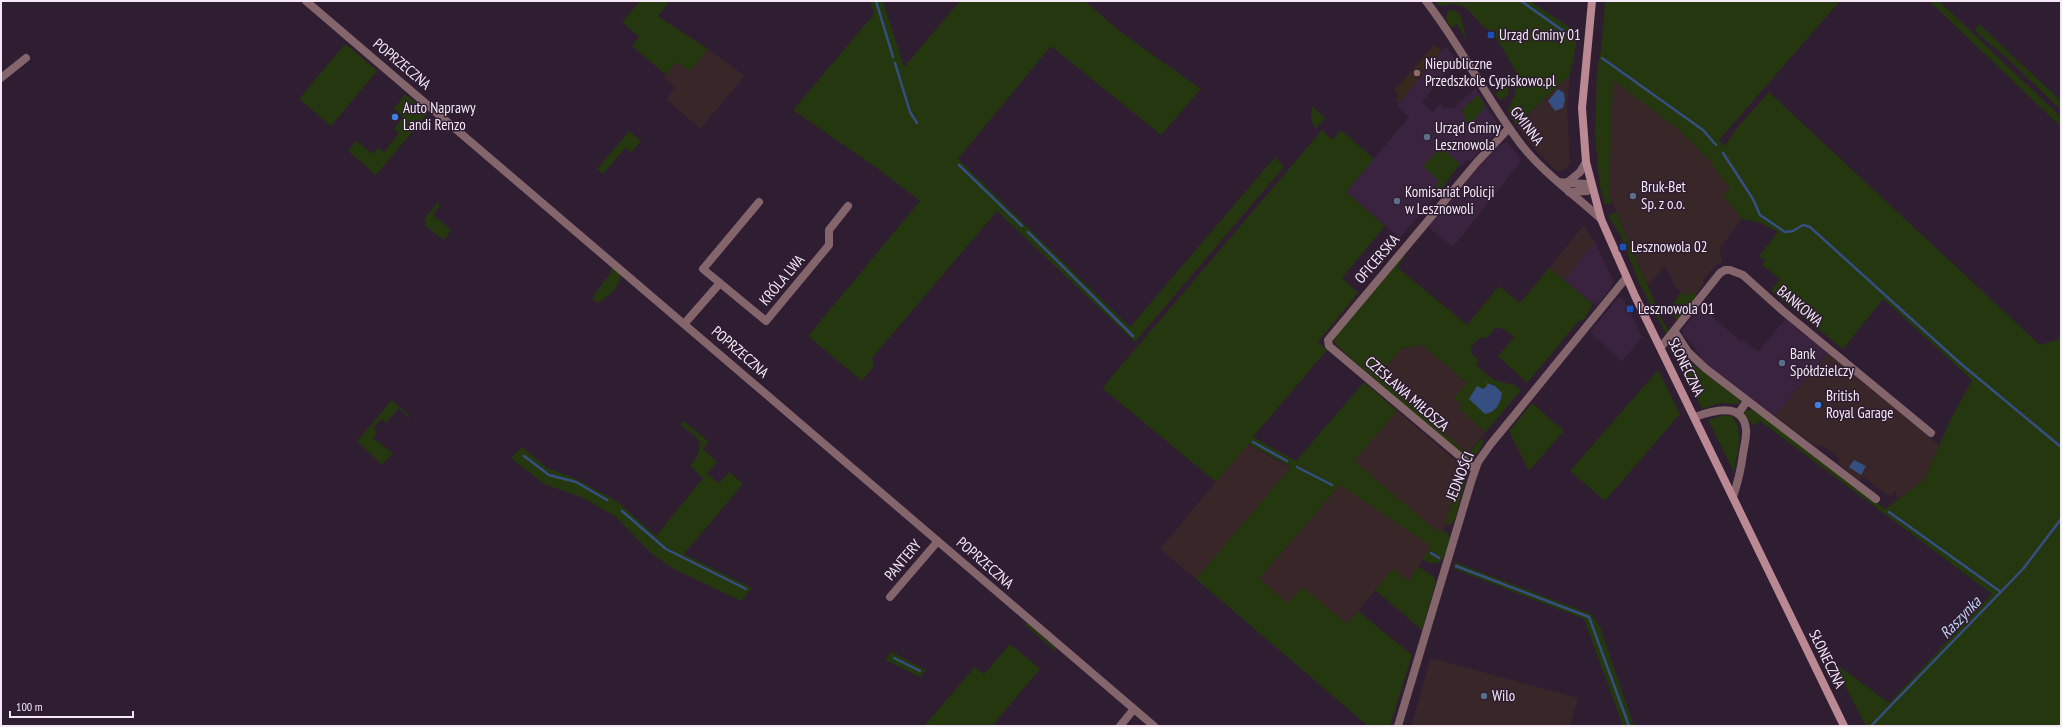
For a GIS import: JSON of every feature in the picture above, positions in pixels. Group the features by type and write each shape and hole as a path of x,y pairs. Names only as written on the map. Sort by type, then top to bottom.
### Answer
{"main road":[{"name":"SŁONECZNA","path":"1592,1 1582,108 1586,162 1601,219 1626,278 1661,347 1844,726"}],"street":[{"name":"POPRZECZNA","path":"306,1 685,323 1154,726"},
{"name":"GMINNA","path":"1426,1 1445,26 1509,128 1522,145 1562,183 1569,192 1601,219"},
{"path":"1,78 26,58"},
{"name":"OFICERSKA","path":"1329,337 1477,162 1509,128"},
{"path":"1562,183 1580,172 1586,162"},
{"path":"1562,183 1586,184 1592,188 1587,192 1569,192"},
{"name":"KRÓLA LWA","path":"759,202 703,269 766,321 829,245 829,230 848,206"},
{"name":"BANKOWA","path":"1661,347 1675,332 1720,273 1725,270 1730,270 1743,275 1783,311 1931,433"},
{"name":"JEDNOŚCI","path":"1398,726 1475,469 1490,445 1626,278"},
{"path":"685,323 720,283"},
{"path":"1675,332 1688,352 1705,368 1876,499"},
{"name":"CZESŁAWA MIŁOSZA","path":"1329,337 1329,346 1475,469"},
{"path":"1738,414 1747,401"},
{"path":"1695,417 1715,410 1727,409 1738,414 1744,422 1746,433 1739,480 1733,497"},
{"name":"PANTERY","path":"890,597 938,541"},
{"path":"1120,726 1134,709"}],"shaded area":[{"name":"Niepubliczne Przedszkole Cypiskowo.pl","path":"1434,45 1442,51 1399,103 1396,100 1399,95 1394,91"},
{"path":"1446,46 1456,61 1422,102 1433,112 1440,104 1444,108 1454,108 1475,88 1498,124 1497,131 1471,161 1468,160 1460,167 1459,166 1447,180 1448,182 1400,238 1346,192 1409,117 1397,106"},
{"path":"708,49 745,76 700,129 666,99 675,88 664,78 676,62 690,71"},
{"path":"1570,75 1567,108 1570,164 1563,171 1556,170 1532,146 1516,125"},
{"path":"1613,79 1680,131 1707,158 1731,189 1724,195 1742,219 1720,248 1722,263 1715,266 1703,280 1705,283 1695,295 1691,292 1686,297 1676,288 1665,266 1648,286 1609,194"},
{"path":"1507,142 1522,160 1453,247 1428,227 1497,145 1497,147"},
{"path":"1584,225 1595,242 1564,280 1549,268"},
{"path":"1595,242 1613,280 1611,288 1596,306 1564,280"},
{"path":"1622,297 1642,337 1622,362 1590,332 1618,298"},
{"path":"1700,308 1702,308 1741,341 1743,339 1758,352 1786,318 1828,352 1775,416 1703,361 1697,351 1683,335 1682,330"},
{"path":"1422,345 1467,383 1460,410 1486,432 1468,454 1378,376 1402,348"},
{"path":"1828,352 1939,445 1924,480 1899,499 1896,497 1896,491 1893,491 1893,495 1887,495 1863,477 1860,481 1838,463 1840,459 1822,445 1816,447 1775,416"},
{"path":"1373,390 1463,467 1443,532 1431,546 1409,581 1393,569 1306,673 1259,579 1340,485"},
{"path":"1247,444 1291,468 1196,579 1160,549"},
{"name":"Wilo","path":"1431,658 1578,698 1570,726 1411,726"}],"green space":[{"path":"640,1 670,1 658,16 708,49 690,71 676,62 666,75 632,46 639,37 622,22"},
{"path":"870,1 883,1 904,67 960,1 1085,1 1122,33 1201,89 1161,135 1051,46 958,159 1130,327 1275,157 1284,167 1135,342 997,211 872,358 874,366 862,381 808,336 920,201 881,171 793,110 874,14"},
{"path":"1438,1 1530,1 1578,33 1570,75 1516,125 1508,111 1516,89 1514,81 1518,75 1497,40 1465,8 1456,4 1441,6 1435,4"},
{"path":"1605,1 1840,1 1719,140 1725,146 1736,129 1769,92 2040,345 2061,338 2061,726 1866,726 1832,661 1889,703 1992,594 1760,421 1754,426 1744,414 1746,410 1754,410 1885,509 1924,480 1950,421 1972,380 1883,299 1843,349 1771,291 1780,279 1762,265 1765,261 1759,256 1778,232 1761,223 1742,219 1723,195 1730,189 1707,158 1680,131 1613,80 1609,194 1612,203 1605,205 1600,187 1595,135 1597,68 1601,51"},
{"path":"1929,1 1939,1 2061,117 2061,127"},
{"path":"1454,10 1460,14 1467,40 1457,24 1451,28 1446,19 1448,11"},
{"path":"1979,24 2061,101 2061,110 2007,58 1978,34 1975,30"},
{"path":"347,45 377,71 331,126 299,99 343,46"},
{"path":"1507,86 1509,90 1507,96 1501,100 1494,94"},
{"path":"405,94 428,113 376,175 348,151 356,141 373,154 378,148 384,152 399,133 394,129 403,117 394,109"},
{"path":"1477,96 1480,96 1485,107 1471,124 1467,124 1462,109"},
{"path":"1312,106 1325,118 1315,129 1311,119"},
{"path":"1322,130 1332,140 1341,130 1374,159 1346,192 1385,226 1342,278 1358,293 1318,342 1327,350 1253,437 1296,461 1364,382 1397,411 1354,461 1434,529 1447,533 1450,538 1442,560 1435,564 1429,563 1422,559 1431,546 1340,485 1259,579 1288,603 1302,587 1347,624 1358,611 1412,655 1390,726 1368,726 1196,579 1291,467 1248,444 1216,482 1102,388"},
{"path":"629,131 641,141 631,153 625,148 603,174 597,169"},
{"path":"1441,147 1460,164 1439,192 1435,187 1439,181 1423,166"},
{"path":"439,201 439,207 433,215 451,230 444,240 424,225 427,222 424,219"},
{"path":"1616,212 1655,303 1656,310 1669,331 1668,335 1666,334 1640,285 1620,234 1608,216"},
{"path":"1403,256 1405,257 1397,267 1467,325 1499,286 1520,303 1549,268 1593,304 1583,321 1580,319 1527,383 1498,356 1514,337 1504,329 1495,328 1486,339 1482,337 1478,339 1471,348 1472,354 1479,360 1476,365 1494,380 1514,385 1521,390 1486,432 1460,410 1461,404 1454,398 1467,383 1422,345 1402,348 1378,376 1468,454 1482,438 1484,443 1474,458 1463,457 1339,348 1333,340"},
{"path":"613,267 621,275 620,280 610,295 597,303 592,298"},
{"path":"1691,291 1697,296 1677,321 1672,313 1674,303 1681,292 1686,297"},
{"path":"1673,349 1740,400 1738,404 1721,403 1702,409"},
{"path":"1658,370 1680,414 1605,501 1570,471"},
{"path":"392,400 410,416 409,418 399,408 386,423 381,419 373,428 377,432 373,438 393,453 382,465 357,441"},
{"path":"1532,403 1564,431 1529,471 1509,431"},
{"path":"1724,415 1732,416 1738,429 1739,442 1734,472 1708,420"},
{"path":"684,421 709,442 703,449 717,462 707,474 719,483 729,472 743,484 684,554 752,588 741,601 672,568 651,553 615,516 581,497 544,484 511,458 522,447 547,468 577,479 618,502 656,536 703,478 690,466 700,448 697,439 693,434 680,426"},
{"path":"1460,475 1464,477 1465,484 1455,519 1451,524 1445,525"},
{"path":"1455,562 1591,614 1600,627 1634,726 1623,726 1584,619 1454,569"},
{"path":"1418,566 1434,577 1436,582 1422,630 1375,590 1393,569 1409,581"},
{"path":"1027,623 1056,648 1055,651 1025,625"},
{"path":"1010,644 1040,669 992,726 924,726 975,667 984,674"},
{"path":"891,652 926,670 920,677 885,660"}],"water":[{"path":"1558,89 1564,93 1565,100 1563,108 1555,111 1548,101"},
{"path":"1487,383 1495,386 1502,393 1495,410 1485,414 1469,399 1477,386 1483,389 1487,386"},
{"path":"1854,460 1866,466 1861,475 1849,467"}],"waterway":[{"path":"876,1 893,57"},
{"path":"1521,1 1569,35"},
{"path":"1602,58 1703,130 1716,145"},
{"path":"895,63 910,112 917,123"},
{"path":"1723,153 1753,199 1760,215 1785,232 1793,231 1803,225 1810,227 1960,363 2061,447"},
{"path":"959,165 1022,226"},
{"path":"1028,232 1133,336"},
{"path":"1253,442 1287,461"},
{"path":"524,456 549,475 576,482 607,500"},
{"path":"1297,467 1332,485"},
{"path":"622,511 666,549 746,589"},
{"path":"1889,512 2001,592"},
{"name":"Raszynka","path":"1871,726 2023,569 2061,519"},
{"path":"1431,553 1439,558"},
{"path":"1456,566 1589,617 1629,726"},
{"path":"894,658 920,671"}],"place":[{"name":"Urząd Gminy 01","path":"1491,35"},
{"name":"Niepubliczne Przedszkole Cypiskowo.pl","path":"1417,73"},
{"name":"Auto Naprawy Landi Renzo","path":"395,117"},
{"name":"Urząd Gminy Lesznowola","path":"1427,137"},
{"name":"Bruk-Bet Sp. z o.o.","path":"1633,196"},
{"name":"Komisariat Policji w Lesznowoli","path":"1397,201"},
{"name":"Lesznowola 02","path":"1623,247"},
{"name":"Lesznowola 01","path":"1630,309"},
{"name":"Bank Spółdzielczy","path":"1782,363"},
{"name":"British Royal Garage","path":"1818,405"},
{"name":"Wilo","path":"1484,696"}]}
